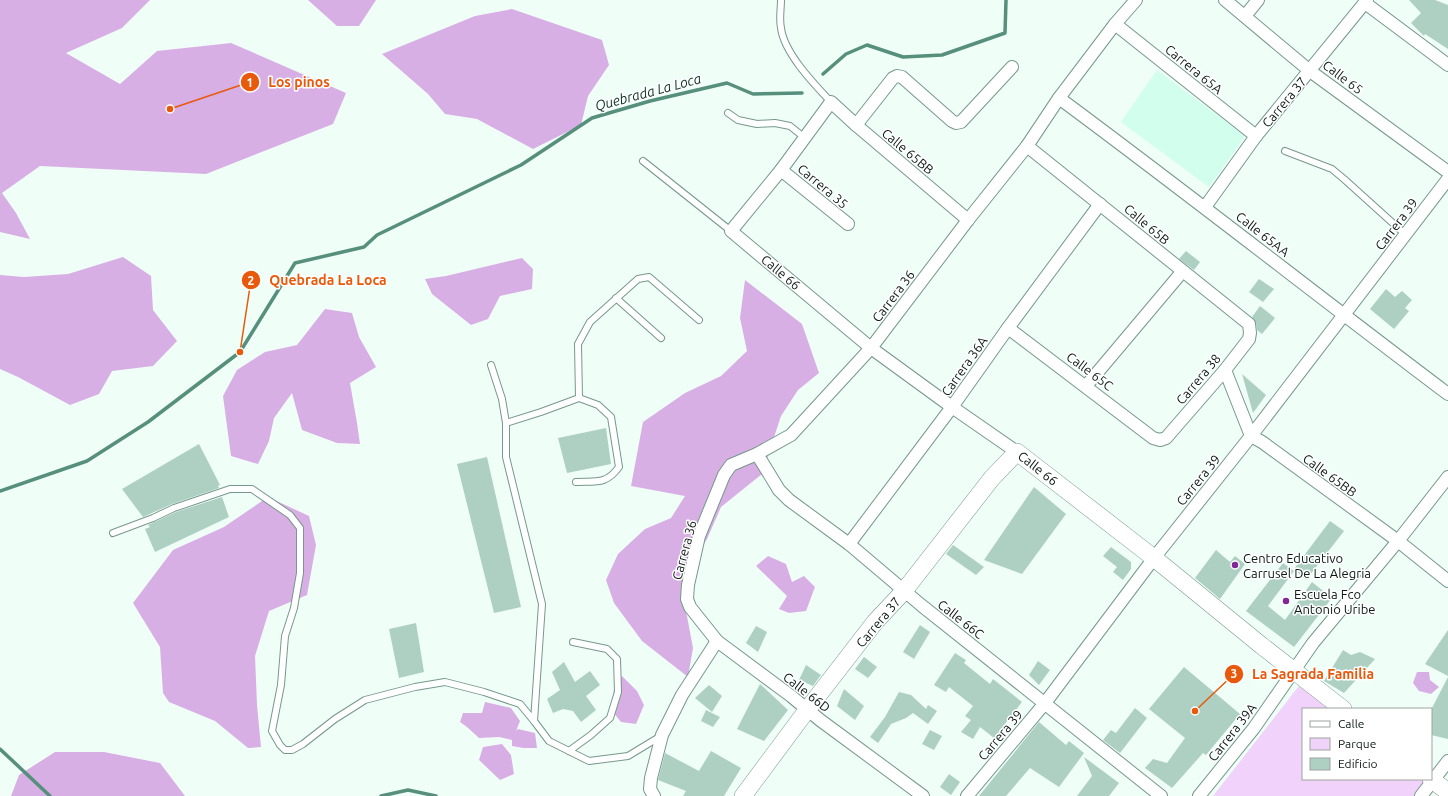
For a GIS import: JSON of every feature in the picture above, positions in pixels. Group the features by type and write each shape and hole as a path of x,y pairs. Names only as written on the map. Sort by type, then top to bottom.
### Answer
{"street":[{"name":"Carrera 36","path":"687,599 688,585 699,536 724,475 731,465 757,454 791,436 871,348 968,220 1027,146 1059,98 1115,24 1136,0"},
{"name":"Calle 65","path":"1225,0 1310,71 1448,172"},
{"path":"1245,16 1258,0"},
{"path":"1366,1 1448,65"},
{"name":"Carrera 37","path":"1205,207 1256,136 1366,1"},
{"name":"Carrera 65A","path":"1115,24 1256,136"},
{"path":"856,125 893,78 897,76 902,77 952,121 956,123 961,122 1012,67"},
{"name":"Calle 65AA","path":"1059,98 1205,207 1343,315 1448,394"},
{"name":"Calle 65BB","path":"831,102 968,220"},
{"name":"Carrera 35","path":"731,231 781,170 831,102"},
{"name":"Calle 65B","path":"1027,146 1182,272 1249,324"},
{"name":"Carrera 35","path":"781,170 848,224"},
{"name":"Carrera 39","path":"967,796 1044,703 1154,558 1251,436 1448,179"},
{"name":"Carrera 36A","path":"849,544 952,407 1008,328 1100,204"},
{"name":"Calle 66","path":"731,231 871,348 1017,452 1154,558 1262,646 1342,708"},
{"path":"1086,386 1182,272"},
{"name":"Carrera 38","path":"1153,438 1160,440 1166,438 1225,370 1249,339 1249,324"},
{"name":"Calle 65C","path":"1008,328 1153,438"},
{"path":"1225,370 1251,436"},
{"name":"Calle 65BB","path":"1251,436 1262,442 1398,541 1448,582"},
{"name":"Carrera 37","path":"743,796 806,710 875,622 904,591 992,478 1017,452"},
{"name":"Calle 66C","path":"757,454 779,490 789,500 849,544 904,591 1160,796"},
{"name":"Carrera 39A","path":"1199,796 1254,728 1313,643 1398,541 1448,476"},
{"name":"Calle 66D","path":"687,599 690,607 717,641 791,696 806,710 923,796"},
{"path":"654,796 650,789 651,778 662,735 682,695 717,641"},
{"path":"1421,796 1448,761"},
{"path":"1432,780 1448,792"}],"lane":[{"path":"781,0 781,29 787,47 810,79 831,102"},
{"path":"728,113 738,120 757,124 775,123 790,126 804,138"},
{"path":"1285,151 1332,169 1406,235"},
{"path":"643,161 731,231"},
{"path":"579,398 578,344 590,322 638,279 649,278 699,320"},
{"path":"616,298 661,338"},
{"path":"491,365 502,399 506,423 506,457 542,604 534,721"},
{"path":"506,423 579,398 598,405 611,417 618,467 612,476 604,481 576,482"},
{"path":"113,533 153,518 174,508 230,488 252,490 290,515 300,528 300,573 294,608 285,636 281,685 272,731 280,745 285,750 292,750 303,744 335,719 366,700 415,687 445,682 484,692 520,704 549,740 589,761 628,756 662,735"},
{"path":"569,751 591,735 610,718 618,692 617,659 607,649 573,642"}],"shaded area":[{"path":"0,0 150,0 122,28 66,53 120,84 157,51 231,43 346,93 333,124 206,174 40,166 2,193 16,213 30,239 0,232"},
{"path":"308,0 376,0 359,26 337,26"},
{"path":"512,9 602,40 609,65 588,96 581,125 533,149 477,119 445,114 428,94 382,54 475,16"},
{"path":"1157,70 1245,136 1209,187 1121,122"},
{"path":"123,257 151,276 153,310 177,341 153,366 112,371 99,394 70,405 0,369 0,275 24,277 68,274"},
{"path":"522,258 533,269 532,289 500,296 488,319 471,325 432,294 425,279 446,276"},
{"path":"745,280 802,324 819,373 798,390 781,416 762,474 721,507 707,539 686,571 686,611 693,648 688,677 642,641 614,603 606,580 618,554 645,529 671,518 685,496 631,486 643,422 685,393 721,376 747,351 740,318"},
{"path":"325,309 352,313 359,337 376,367 350,383 360,444 337,443 302,430 292,393 274,418 269,441 258,464 231,456 223,396 237,370 265,352 297,345"},
{"path":"268,497 309,516 316,545 307,595 269,611 255,656 257,705 261,747 248,748 215,721 169,702 163,693 160,647 133,603 173,550 224,527"},
{"path":"768,556 786,564 792,582 804,576 815,587 806,611 789,613 779,609 787,596 756,566"},
{"path":"1417,672 1429,672 1430,680 1439,687 1431,694 1419,691 1413,683"},
{"path":"622,676 637,691 644,705 636,724 621,722 612,711 614,688"},
{"path":"485,702 511,708 520,721 516,731 518,729 535,733 537,748 512,746 512,740 499,737 479,738 460,722 463,713 482,713"},
{"path":"502,744 511,755 514,774 500,780 479,760 483,747"},
{"path":"55,752 104,752 160,763 185,796 11,796 19,775"}],"green space":[{"path":"1302,682 1334,708 1302,708 1302,780 1422,780 1426,783 1416,796 1213,796"}],"building":[{"path":"1409,0 1435,0 1448,5 1448,49 1425,34 1424,36 1411,23 1421,13"},
{"path":"1186,251 1200,262 1194,270 1179,259"},
{"path":"1259,279 1274,289 1263,302 1249,292"},
{"path":"1386,289 1395,297 1402,291 1412,300 1405,308 1409,311 1394,329 1370,309"},
{"path":"1260,306 1275,318 1262,334 1257,330 1256,323 1252,317"},
{"path":"1242,374 1266,395 1253,413"},
{"path":"606,428 611,464 567,473 558,438"},
{"path":"199,444 220,485 218,486 219,488 172,504 143,517 122,489"},
{"path":"487,457 521,607 494,613 457,464"},
{"path":"1034,487 1066,514 1022,574 984,560"},
{"path":"222,497 229,517 155,552 145,529 150,527 148,525 176,512"},
{"path":"1330,521 1344,531 1306,580 1294,569"},
{"path":"953,545 984,567 976,575 946,554"},
{"path":"1111,547 1131,562 1131,569 1123,580 1113,572 1117,567 1103,556"},
{"path":"1216,550 1230,562 1235,556 1245,564 1220,599 1195,578"},
{"path":"1283,563 1294,571 1268,606 1285,620 1312,582 1332,598 1294,647 1246,611"},
{"path":"416,623 424,672 399,678 389,629"},
{"path":"920,625 930,632 914,659 903,652"},
{"path":"756,626 767,632 758,652 746,643"},
{"path":"1448,630 1448,676 1425,664"},
{"path":"1343,650 1351,655 1360,652 1375,659 1344,693 1324,681"},
{"path":"955,653 966,660 964,663 990,684 993,679 1022,702 994,738 980,727 973,739 961,732 971,720 965,716 973,706 949,687 946,692 934,685"},
{"path":"864,657 877,667 868,678 855,669"},
{"path":"1038,661 1050,670 1039,685 1029,675"},
{"path":"564,662 575,682 590,671 600,685 586,696 596,710 581,722 573,711 563,709 553,713 547,699 560,690 552,672"},
{"path":"806,665 821,675 813,686 799,680"},
{"path":"1184,667 1240,714 1206,755 1203,753 1172,788 1145,768 1153,759 1167,763 1185,738 1149,709"},
{"path":"1448,677 1448,739 1432,735 1432,708"},
{"path":"760,684 788,710 764,741 737,729"},
{"path":"709,685 722,696 712,712 695,698"},
{"path":"844,689 864,706 855,720 837,706"},
{"path":"899,692 911,695 926,709 928,705 937,711 928,724 913,713 906,718 891,724 878,743 870,737 885,717"},
{"path":"1135,708 1147,718 1120,753 1103,740 1111,730 1116,733"},
{"path":"706,710 720,717 713,727 701,721"},
{"path":"1039,722 1066,745 1069,741 1084,753 1059,787 1030,768 1006,796 979,796"},
{"path":"930,730 942,736 934,750 922,744"},
{"path":"711,751 741,768 724,796 683,796 686,791 658,780 665,753 699,771"},
{"path":"1084,757 1119,783 1109,796 1077,796 1092,776"},
{"path":"949,774 960,782 951,795 940,787"}],"waterway":[{"name":"Quebrada La Loca","path":"823,74 846,54 867,45 903,57 942,55 1005,33 1006,0"},
{"name":"Quebrada La Loca","path":"0,491 87,461 148,422 240,352 295,263 364,247 377,235 521,165 592,118 650,101 727,83 753,94 802,93"},
{"path":"0,749 50,796"},
{"path":"381,796 408,790 436,796"}],"place":[{"name":"Los pinos","path":"170,109"},
{"name":"Quebrada La Loca","path":"240,352"},
{"name":"Centro Educativo Carrusel De La Alegria","path":"1235,565"},
{"name":"Escuela Fco Antonio Uribe","path":"1286,601"},
{"name":"La Sagrada Familia","path":"1195,711"}]}
